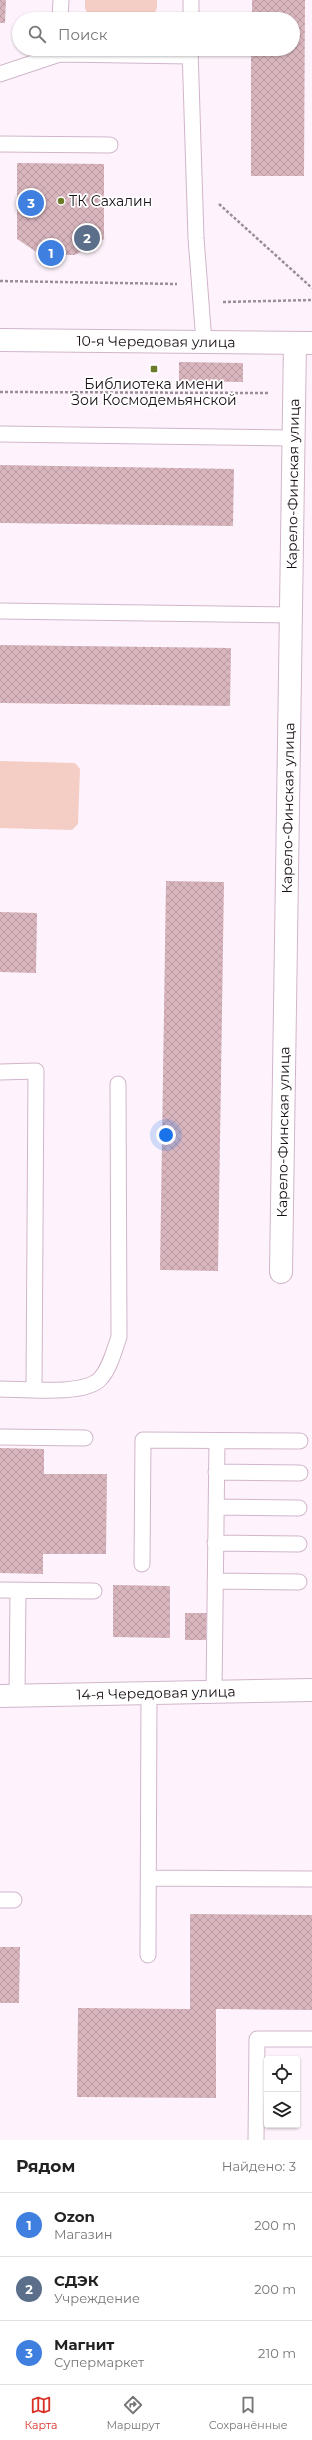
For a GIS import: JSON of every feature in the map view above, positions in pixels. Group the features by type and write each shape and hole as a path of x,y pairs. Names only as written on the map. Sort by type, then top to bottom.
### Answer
{"street":[{"name":"10-я Чередовая улица","path":"0,340 303,343"},
{"name":"Карело-Финская улица","path":"281,1272 294,393 303,343"},
{"name":"14-я Чередовая улица","path":"9,1695 312,1690"}],"lane":[{"path":"60,12 61,0"},
{"path":"191,0 191,12"},
{"path":"0,74 47,56"},
{"path":"190,56 196,238 204,342"},
{"path":"0,144 110,145"},
{"path":"0,434 293,438"},
{"path":"0,611 291,615"},
{"path":"0,1072 36,1071 34,1389"},
{"path":"0,1389 80,1389 99,1380 110,1363 119,1337 118,1084"},
{"path":"0,1437 86,1438"},
{"path":"142,1564 143,1440 300,1441"},
{"path":"214,1692 216,1441"},
{"path":"216,1472 300,1473"},
{"path":"216,1507 299,1508"},
{"path":"215,1543 299,1544"},
{"path":"215,1581 299,1582"},
{"path":"0,1590 94,1591"},
{"path":"9,1695 18,1590"},
{"path":"148,1955 149,1693"},
{"path":"149,1878 312,1879"},
{"path":"256,2140 257,2039 312,2039"}],"path":[{"path":"217,203 312,288"},
{"path":"0,281 200,285"},
{"path":"201,302 312,300"},
{"path":"0,392 294,393"}],"shaded area":[{"path":"85,0 157,0 155,12 87,12"},
{"path":"0,761 75,763 80,769 78,824 72,830 0,828"}],"building":[{"path":"0,0 6,0 5,23 0,23"},
{"path":"252,0 305,0 304,176 251,176 251,56 300,56 300,12 252,12"},
{"name":"ТК Сахалин","path":"17,163 104,164 104,239 75,255 41,255 17,239"},
{"path":"179,362 243,363 243,382 179,381"},
{"path":"0,465 234,469 233,526 0,523"},
{"path":"0,645 231,648 230,706 0,703"},
{"path":"166,881 224,882 218,1271 160,1270"},
{"path":"0,912 37,913 36,973 0,972"},
{"path":"0,1448 44,1449 44,1474 107,1474 106,1554 43,1554 43,1574 0,1573"},
{"path":"113,1585 170,1586 170,1638 113,1637"},
{"path":"185,1613 207,1613 206,1640 185,1640"},
{"path":"190,1914 312,1915 312,2010 216,2009 216,2098 77,2097 78,2008 190,2009"},
{"path":"0,1947 20,1947 19,2003 0,2003"}],"place":[{"name":"ТК Сахалин","path":"61,201"},
{"name":"Магнит","path":"31,203"},
{"name":"СДЭК","path":"87,238"},
{"name":"Ozon","path":"51,253"},
{"name":"Библиотека имени Зои Космодемьянской","path":"154,369"}]}
